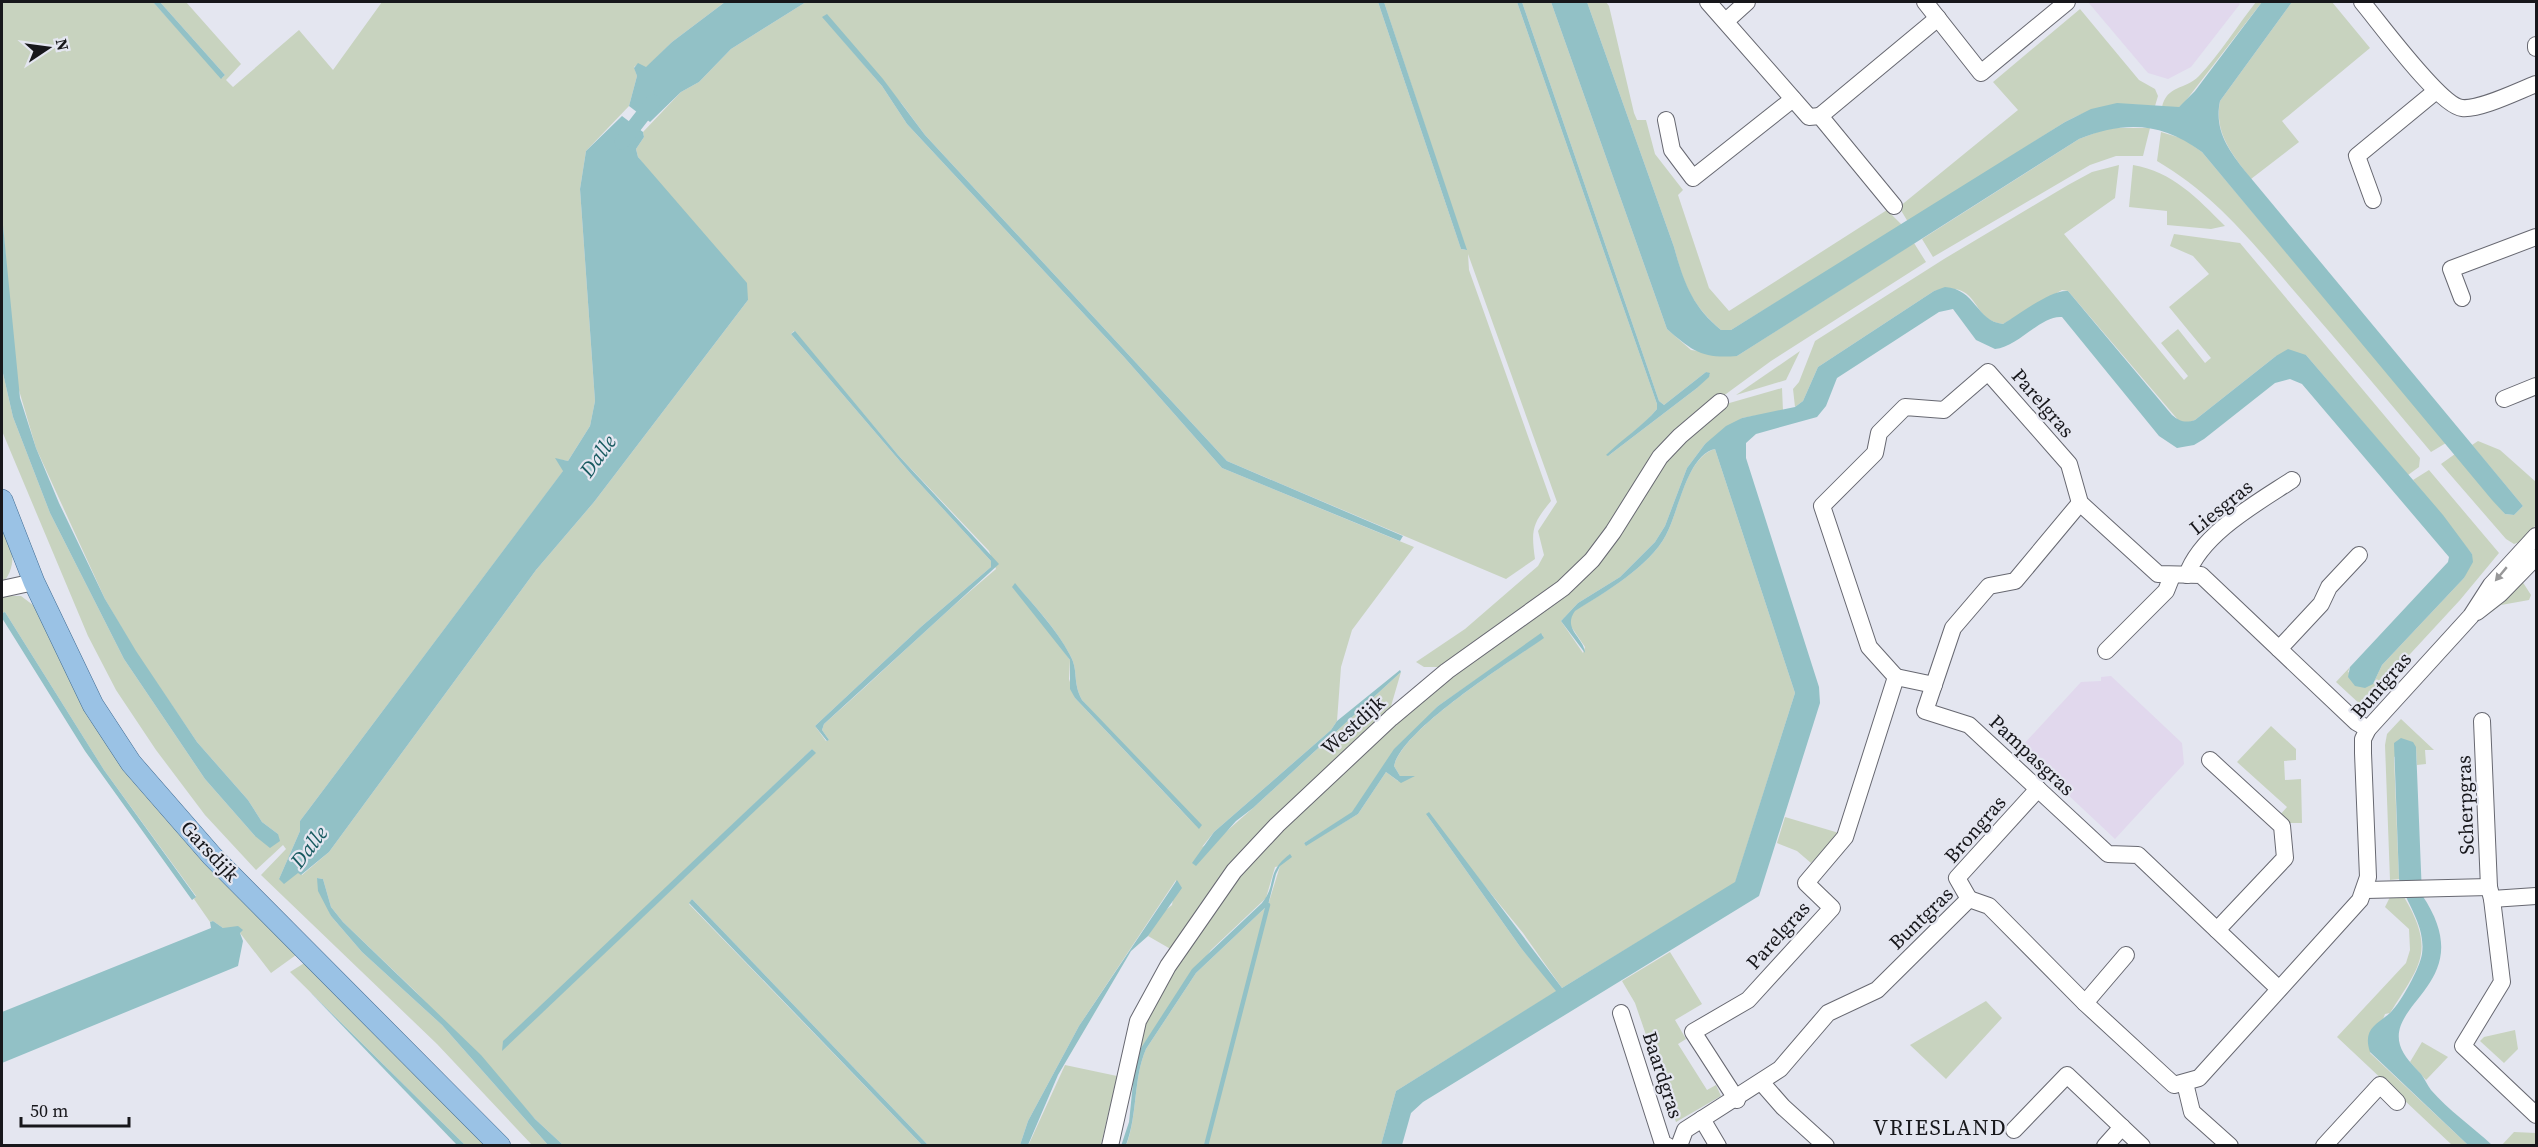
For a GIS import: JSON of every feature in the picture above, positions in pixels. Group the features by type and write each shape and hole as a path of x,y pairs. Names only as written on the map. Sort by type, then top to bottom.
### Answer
{"main road":[{"name":"Garsdijk","path":"2,500 34,582 93,705 131,763 212,856 462,1105 500,1146"}],"street":[{"path":"1708,2 1809,117 1820,116 1938,18"},
{"path":"1726,21 1747,2"},
{"path":"1925,2 1982,73 2067,2"},
{"path":"2362,2 2436,91 2451,104 2470,108 2536,84"},
{"path":"2373,200 2357,156 2436,91"},
{"path":"1666,120 1672,150 1693,178 1793,99"},
{"path":"1820,116 1894,206"},
{"path":"2462,298 2451,269 2536,237"},
{"name":"Parelgras","path":"1737,1100 1694,1032 1748,999 1832,908 1806,883 1845,837 1896,677 1869,647 1822,506 1875,453 1879,433 1905,407 1944,410 1988,372 2069,464 2080,503"},
{"path":"2504,399 2536,386"},
{"name":"Westdijk","path":"1110,1146 1138,1021 1168,966 1234,871 1276,825 1391,718 1447,670 1563,588 1592,560 1613,532 1660,458 1680,436 1720,402"},
{"name":"Liesgras","path":"2106,651 2166,591 2193,558 2236,517 2292,480"},
{"path":"2080,503 2158,574 2201,575 2356,722 2368,729"},
{"name":"Pampasgras","path":"2080,503 2015,581 1989,586 1953,628 1925,711 1969,725 2108,854 2138,855 2279,989"},
{"name":"Buntgras","path":"2366,890 2368,877 2363,739 2368,729 2471,616 2491,585 2536,536"},
{"path":"2279,649 2322,604 2329,587 2359,555"},
{"name":"Buntgras","path":"2471,616 2491,603 2536,557"},
{"path":"2,589 34,582"},
{"path":"1896,677 1934,685"},
{"name":"Scherpgras","path":"2482,721 2491,893 2502,982 2463,1047 2536,1115"},
{"path":"2210,760 2282,826 2285,858 2217,930"},
{"name":"Brongras","path":"1969,899 1957,878 2038,789"},
{"path":"2230,1146 2192,1112 2185,1083 2199,1078 2360,900 2366,890 2430,889 2536,896"},
{"name":"Buntgras","path":"1667,1145 1685,1130 1737,1100 1780,1069 1828,1013 1876,990 1969,899 1989,906 2085,1003 2174,1085 2185,1083"},
{"path":"2085,1003 2126,956"},
{"name":"Baardgras","path":"1621,1013 1667,1145"},
{"path":"2014,1130 2067,1075 2142,1146"},
{"path":"1762,1083 1783,1107 1827,1146"},
{"path":"2324,1146 2380,1085 2397,1102"},
{"name":"Baardgras","path":"1702,1119 1718,1146"},
{"path":"2104,1146 2122,1127"}],"shaded area":[{"path":"2088,2 2238,2 2240,4 2191,67 2168,79 2148,73"},
{"path":"2111,676 2182,743 2184,764 2115,839 2066,793 2069,790 2022,746 2081,682 2101,681 2101,677"}],"green space":[{"path":"2,2 153,2 222,78 225,75 160,2 186,2 241,64 226,80 233,87 299,30 333,70 382,2 725,2 672,42 646,68 638,64 634,67 637,76 629,106 586,151 580,189 595,401 590,426 568,461 556,459 564,470 300,821 300,831 279,879 298,872 302,875 329,852 536,570 594,502 748,300 638,157 636,149 644,137 643,132 681,92 699,82 731,49 806,2 1378,2 1461,249 1466,250 1384,2 1517,2 1657,404 1657,409 1608,456 1697,388 1710,374 1706,372 1664,405 1659,401 1522,2 1551,2 1667,329 1691,350 1737,356 1914,243 1926,262 1771,361 1711,405 1577,572 1443,667 1424,667 1416,662 1465,629 1538,566 1544,555 1538,531 1557,502 1468,254 1469,270 1551,501 1534,528 1535,559 1506,579 1227,461 925,135 902,104 823,17 882,86 907,124 1124,357 1222,468 1414,547 1352,630 1341,667 1337,721 1331,730 1214,832 1202,847 1220,837 1253,808 1401,672 1389,713 1317,782 1174,951 1148,936 1162,913 1172,905 1176,880 1079,1026 1028,1121 1020,1145 928,1145 692,899 689,904 922,1145 563,1145 535,1119 415,991 343,922 331,907 323,879 317,878 331,916 362,952 442,1025 548,1145 532,1145 437,1044 261,875 286,849 283,845 256,870 205,815 156,750 116,690 88,636 2,431 2,369 13,417 50,513 124,659 205,779 255,836 278,834 262,822 248,800 197,742 135,651 105,599 36,448 16,380 2,215","holes":["794,331 898,455 989,551 996,569 824,724 822,730 829,740 826,741 815,726 922,626 991,567 991,561 911,474 791,334","1015,584 1052,627 1070,655 1082,700 1195,825 1075,698 1069,679 1070,660","812,749 815,753 502,1050 616,936"]},
{"path":"1587,2 1606,2 1609,6 1634,113 1637,120 1646,120 1655,154 1683,190 1678,195 1709,288 1729,311 1887,210 1902,225 1731,330 1721,330 1702,311 1685,283"},
{"path":"2256,2 2262,2 2184,103 2179,107 2162,107 2164,100 2172,91 2199,76"},
{"path":"2292,2 2332,2 2370,48 2282,121 2299,142 2251,179 2231,152 2222,133 2220,101"},
{"path":"2080,9 2139,80 2155,89 2158,96 2155,106 2108,106 2077,116 1908,222 1899,207 2018,110 1993,82"},
{"path":"2108,128 2150,128 2143,156 2116,156 2090,165 1933,257 1922,239 2079,139"},
{"path":"2161,132 2184,139 2202,152 2446,443 2431,452 2232,220 2178,174 2157,161"},
{"path":"2119,165 2115,198 2064,234 2184,380 2188,376 2161,343 2178,329 2205,363 2211,358 2169,307 2209,274 2193,256 2170,246 2174,234 2240,243 2420,458 2419,467 2408,475 2306,355 2276,356 2195,420 2187,423 2179,421 2068,291 2062,290 2003,324 1992,321 1984,315 1968,295 1961,291 1950,289 1934,291 1818,367 1803,401 1795,407 1793,389 1799,382 1815,341 1944,259 2068,185 2092,172"},
{"path":"2133,165 2147,168 2172,180 2194,196 2225,226 2211,229 2167,225 2167,211 2129,207"},
{"path":"1800,351 1786,380 1736,395"},
{"path":"1782,388 1783,411 1742,418 1705,444 1687,468 1665,526 1655,542 1620,577 1578,603 1561,621 1583,653 1585,647 1570,625 1569,619 1574,611 1625,578 1659,546 1671,525 1690,473 1705,454 1715,449 1795,693 1735,883 1562,988 1523,933 1426,814 1521,948 1557,991 1396,1091 1381,1145 1126,1146 1130,1134 1139,1072 1146,1049 1196,973 1268,905 1280,866 1275,867 1266,898 1211,950 1141,1048 1134,1043 1142,1021 1237,872 1402,714 1565,591 1664,459 1719,406","holes":["1542,634 1543,638 1460,697 1417,733 1402,750 1394,766 1400,776 1409,776 1398,781 1386,772 1358,814 1306,845 1304,843 1352,813 1382,769 1438,706"]},
{"path":"2478,441 2500,450 2536,482 2536,525 2520,542 2514,544 2506,539 2441,464 2455,454 2505,514 2514,515 2523,506 2472,445"},
{"path":"2429,470 2499,553 2460,600 2362,706 2336,682 2350,667 2348,672 2373,684 2382,665 2464,578 2472,554 2413,480"},
{"path":"2,518 11,544 12,560 8,576 2,584"},
{"path":"2522,581 2531,595 2529,600 2501,605 2486,616 2484,614"},
{"path":"2,596 21,596 33,605 70,673 296,955 271,973 240,933 242,930 223,928 213,921 210,922 194,899 196,896 104,770 5,612 2,613"},
{"path":"2401,719 2434,750 2425,750 2426,764 2417,765 2416,747 2394,757 2399,879 2390,880 2385,745 2387,734"},
{"path":"2271,726 2296,749 2296,760 2284,761 2285,780 2301,779 2302,823 2288,823 2279,816 2287,807 2237,762"},
{"path":"1785,817 1839,833 1811,863 1797,851 1777,843"},
{"path":"2390,897 2404,897 2420,931 2422,945 2416,969 2390,1013 2385,1014 2370,1053 2468,1145 2452,1145 2337,1037 2406,963 2410,950 2409,929 2385,907"},
{"path":"1670,952 1702,1004 1675,1020 1686,1039 1678,1044 1707,1090 1716,1085 1721,1096 1676,1122 1635,1003 1622,981"},
{"path":"306,962 491,1145 465,1145 290,972"},
{"path":"1986,1001 2002,1018 1946,1079 1910,1045"},
{"path":"2515,1030 2518,1049 2504,1063 2480,1041 2484,1037"},
{"path":"2422,1042 2448,1057 2426,1080 2410,1062"},
{"path":"1065,1065 1117,1076 1101,1145 1028,1146"},
{"path":"2514,1132 2536,1133 2536,1144 2501,1146"}],"water":[{"path":"153,2 160,2 225,75 221,79"},
{"path":"725,2 806,2 731,49 699,82 681,92 650,122 629,106 637,76 634,68 638,63 646,67 672,42"},
{"path":"1378,2 1384,2 1467,250 1461,249"},
{"path":"1517,2 1522,2 1659,401 1664,405 1706,372 1710,373 1709,377 1697,388 1608,456 1606,455 1657,409 1657,404"},
{"path":"1551,2 1587,2 1690,293 1711,321 1721,330 1731,330 2065,122 2091,109 2117,103 2179,107 2195,91 2262,2 2292,2 2220,101 2219,121 2224,139 2245,171 2523,506 2514,515 2505,514 2492,500 2202,152 2172,135 2142,127 2112,129 2079,139 1737,356 1707,355 1691,348 1667,329"},
{"path":"827,14 883,79 925,135 1227,461 1403,536 1400,541 1222,468 1124,357 907,124 882,86 822,17"},
{"path":"622,116 643,132 644,137 636,149 638,157 747,283 748,300 594,502 536,570 329,852 301,875 298,873 284,884 279,879 300,831 300,821 563,471 555,458 568,461 590,426 595,401 580,189 586,151"},
{"path":"2,215 20,398 36,448 59,503 105,599 136,651 197,742 248,800 262,822 278,834 280,841 270,848 255,836 205,779 124,659 50,513 13,417 2,369"},
{"path":"1945,287 1963,293 1987,317 2003,324 2044,298 2061,291 2068,291 2172,415 2183,421 2195,420 2288,349 2306,355 2443,515 2472,554 2473,562 2464,578 2382,665 2373,684 2365,688 2355,686 2348,677 2350,667 2448,562 2449,557 2302,384 2290,379 2275,383 2204,439 2194,445 2177,448 2159,436 2062,317 2046,321 2012,343 1995,349 1976,340 1953,309 1939,312 1837,378 1826,406 1817,417 1756,434 1746,443 1746,458 1819,687 1820,703 1759,896 1423,1102 1411,1113 1402,1145 1381,1145 1396,1091 1556,991 1521,948 1426,814 1429,812 1562,988 1735,882 1795,693 1715,449 1705,453 1697,462 1685,485 1671,525 1659,546 1638,568 1575,611 1572,617 1572,628 1584,647 1585,653 1561,621 1578,603 1620,577 1655,542 1665,526 1687,468 1705,444 1726,426 1742,418 1795,407 1803,401 1818,367 1934,291"},
{"path":"795,331 898,455 999,564 824,724 822,730 829,740 827,741 815,726 922,626 991,567 991,561 911,474 791,334"},
{"path":"1015,583 1064,645 1073,661 1077,687 1082,700 1202,825 1199,829 1075,698 1070,689 1070,660 1012,587"},
{"path":"5,612 104,770 196,897 192,900 85,751 2,618 2,613"},
{"path":"1541,633 1544,638 1484,679 1416,733 1394,766 1400,776 1415,776 1401,783 1386,772 1358,814 1306,846 1304,843 1352,812 1394,749 1438,706"},
{"path":"1400,670 1401,672 1236,821 1196,866 1192,863 1214,832 1331,730 1337,721"},
{"path":"2401,738 2413,742 2416,747 2422,895 2437,924 2441,949 2437,969 2428,986 2406,1015 2400,1029 2400,1045 2406,1057 2438,1097 2492,1145 2468,1145 2370,1052 2368,1044 2370,1032 2391,1012 2405,993 2418,968 2422,954 2419,925 2399,879 2394,743"},
{"path":"812,749 816,753 502,1051 503,1041"},
{"path":"1290,854 1292,857 1280,866 1276,874 1268,905 1196,973 1146,1049 1139,1072 1130,1133 1126,1145 1121,1146 1129,1122 1135,1064 1141,1048 1192,969 1262,903 1270,890 1277,867"},
{"path":"317,878 323,879 331,907 343,922 481,1055 535,1119 563,1145 548,1145 442,1025 362,952 331,916 318,891"},
{"path":"1177,880 1182,888 1148,936 1131,951 1058,1075 1028,1145 1020,1145 1028,1121 1079,1026"},
{"path":"692,899 928,1145 922,1145 689,903"},
{"path":"213,921 223,928 238,926 243,930 240,933 243,941 238,966 2,1063 2,1012 211,928 210,922"},
{"path":"309,991 465,1145 457,1145"}],"waterway":[{"name":"Dalle","path":"622,142 653,102"},
{"path":"1206,1146 1268,905"}],"district":[{"name":"VRIESLAND","path":"1940,1127"}]}
